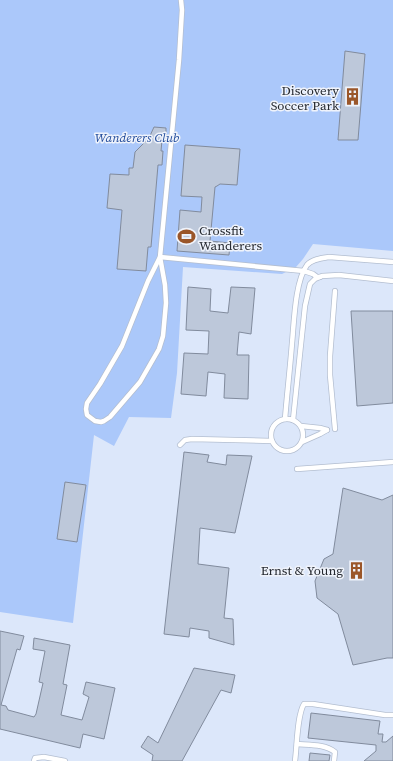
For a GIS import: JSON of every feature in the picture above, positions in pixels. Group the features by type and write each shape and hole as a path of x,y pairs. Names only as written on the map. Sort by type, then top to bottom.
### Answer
{"lane":[{"path":"160,256 148,281 122,346 87,403 86,409 88,415 95,421 101,422 110,417 140,382 159,349 163,336 166,285 160,256 179,60 182,10 181,0"},
{"path":"160,256 304,271 313,274 317,278 322,276 339,276 393,281"},
{"path":"285,420 295,304 301,278 308,264 314,260 329,257 393,262"},
{"path":"293,420 305,306 310,284 322,276"},
{"path":"335,291 330,356 330,375 335,429"},
{"path":"301,426 303,436 302,442 298,448 288,452 281,450 274,445 272,442 271,433 274,426 281,420 293,420 301,426 327,430 302,442"},
{"path":"180,445 185,440 272,442"},
{"path":"297,469 393,462"},
{"path":"295,761 300,715 304,704 393,715"},
{"path":"297,744 326,747 331,749 335,752 334,761"},
{"path":"34,761 35,758 44,757 65,761"}],"green space":[{"name":"Wanderers Club","path":"0,0 393,0 393,251 313,244 296,267 282,274 183,267 177,373 171,418 129,417 114,446 94,435 73,623 0,612"}],"building":[{"name":"Discovery Soccer Park","path":"345,51 365,54 358,140 338,140"},
{"path":"154,127 166,128 166,140 162,140 162,165 158,165 151,247 148,247 146,271 117,269 122,210 107,208 110,174 129,175 129,168 133,168 135,152 149,138"},
{"path":"185,145 240,149 237,185 220,184 215,187 210,241 230,243 229,255 177,251 180,210 201,212 202,197 181,196"},
{"path":"188,287 211,289 210,311 228,313 231,287 255,288 251,334 239,332 237,355 249,355 248,399 224,398 225,374 208,372 206,396 181,394 184,353 208,354 209,331 186,330"},
{"path":"351,311 393,311 393,403 357,406"},
{"path":"184,452 209,455 207,462 226,465 227,455 252,456 235,533 200,528 198,564 229,568 224,618 233,619 234,645 209,638 209,631 190,628 189,637 164,634"},
{"path":"65,482 86,485 77,542 57,539"},
{"name":"Ernst & Young","path":"343,488 382,500 393,495 393,658 353,665 338,614 317,598 315,581 324,559 333,554"},
{"path":"0,631 24,636 20,650 17,649 1,705 6,706 8,710 34,717 43,683 39,682 45,651 33,649 34,638 70,645 63,684 67,685 61,715 82,720 89,697 83,694 86,682 115,688 104,739 83,734 80,748 0,729"},
{"path":"194,668 235,675 231,693 221,690 182,761 152,761 153,755 141,747 148,736 158,743"},
{"path":"311,713 380,721 378,734 383,734 382,742 386,742 393,736 393,761 364,761 376,751 376,745 308,738"},
{"path":"310,753 330,755 329,761 309,761"}],"place":[{"name":"Discovery Soccer Park","path":"352,97"},
{"name":"Crossfit Wanderers","path":"186,237"},
{"name":"Ernst & Young","path":"356,570"}]}
